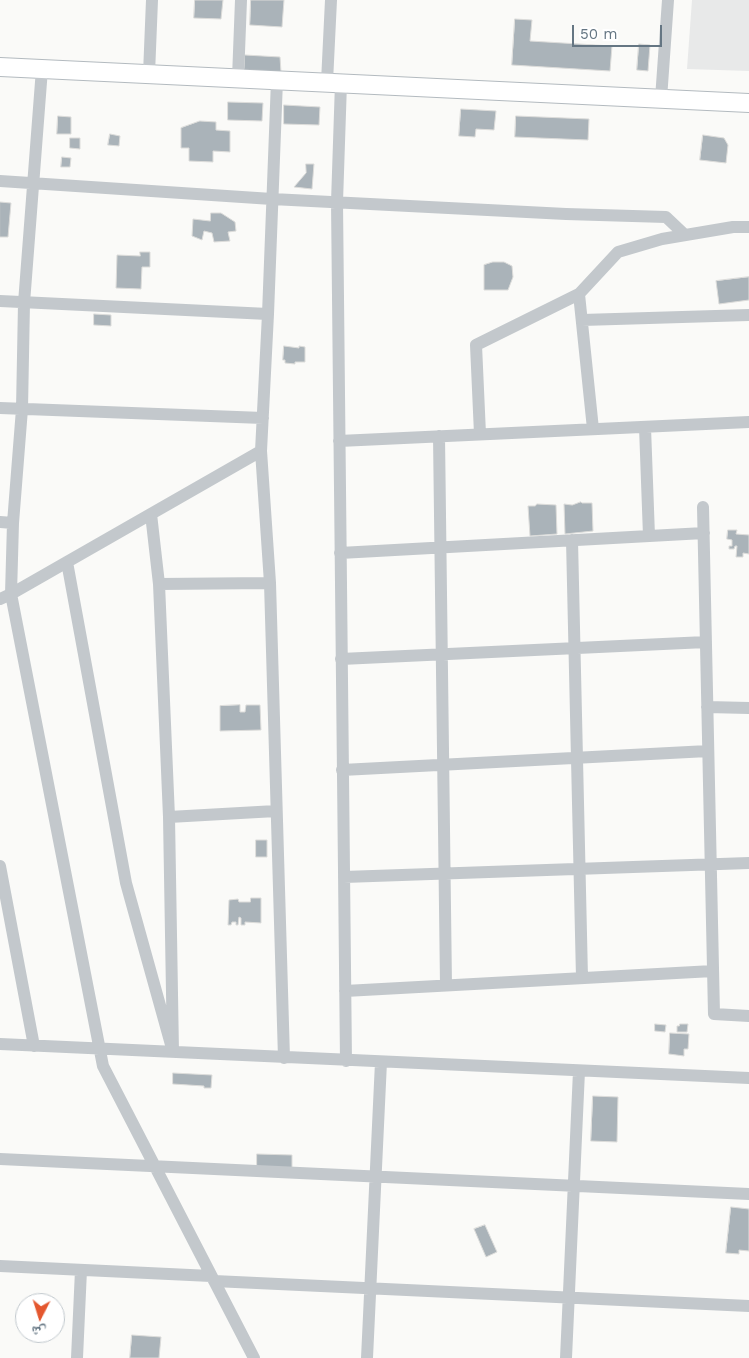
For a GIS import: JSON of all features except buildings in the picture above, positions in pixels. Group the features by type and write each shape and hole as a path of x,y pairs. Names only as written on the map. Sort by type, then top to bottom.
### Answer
{"street":[{"path":"149,74 152,0"},
{"path":"238,78 241,0"},
{"path":"331,0 337,202 346,1060"},
{"path":"661,99 668,0"},
{"path":"0,67 749,103"},
{"path":"42,69 24,303 22,409 5,597 103,1066 254,1358"},
{"path":"277,80 261,452 270,583 284,1058"},
{"path":"0,181 272,199 666,217 685,235"},
{"path":"480,434 476,345 579,294 618,252 662,239 733,227 749,227"},
{"path":"579,294 593,429"},
{"path":"0,301 268,314"},
{"path":"582,320 749,314"},
{"path":"0,408 262,418"},
{"path":"339,441 749,422"},
{"path":"645,427 648,536"},
{"path":"438,436 446,985"},
{"path":"5,597 261,452"},
{"path":"703,506 714,1014 749,1016"},
{"path":"151,514 159,584 169,817 173,1052"},
{"path":"0,522 13,523"},
{"path":"340,553 704,533"},
{"path":"572,540 582,978"},
{"path":"67,562 126,883 173,1052"},
{"path":"159,584 270,583"},
{"path":"341,659 706,642"},
{"path":"708,707 749,708"},
{"path":"342,770 708,751"},
{"path":"169,817 276,811"},
{"path":"344,877 749,863"},
{"path":"0,866 34,1046"},
{"path":"345,991 713,971"},
{"path":"0,1044 749,1078"},
{"path":"367,1358 381,1062"},
{"path":"566,1358 579,1071"},
{"path":"0,1159 749,1194"},
{"path":"0,1266 370,1288 749,1306"},
{"path":"77,1358 81,1270"}],"shaded area":[{"path":"692,0 749,0 749,71 687,69"}]}
